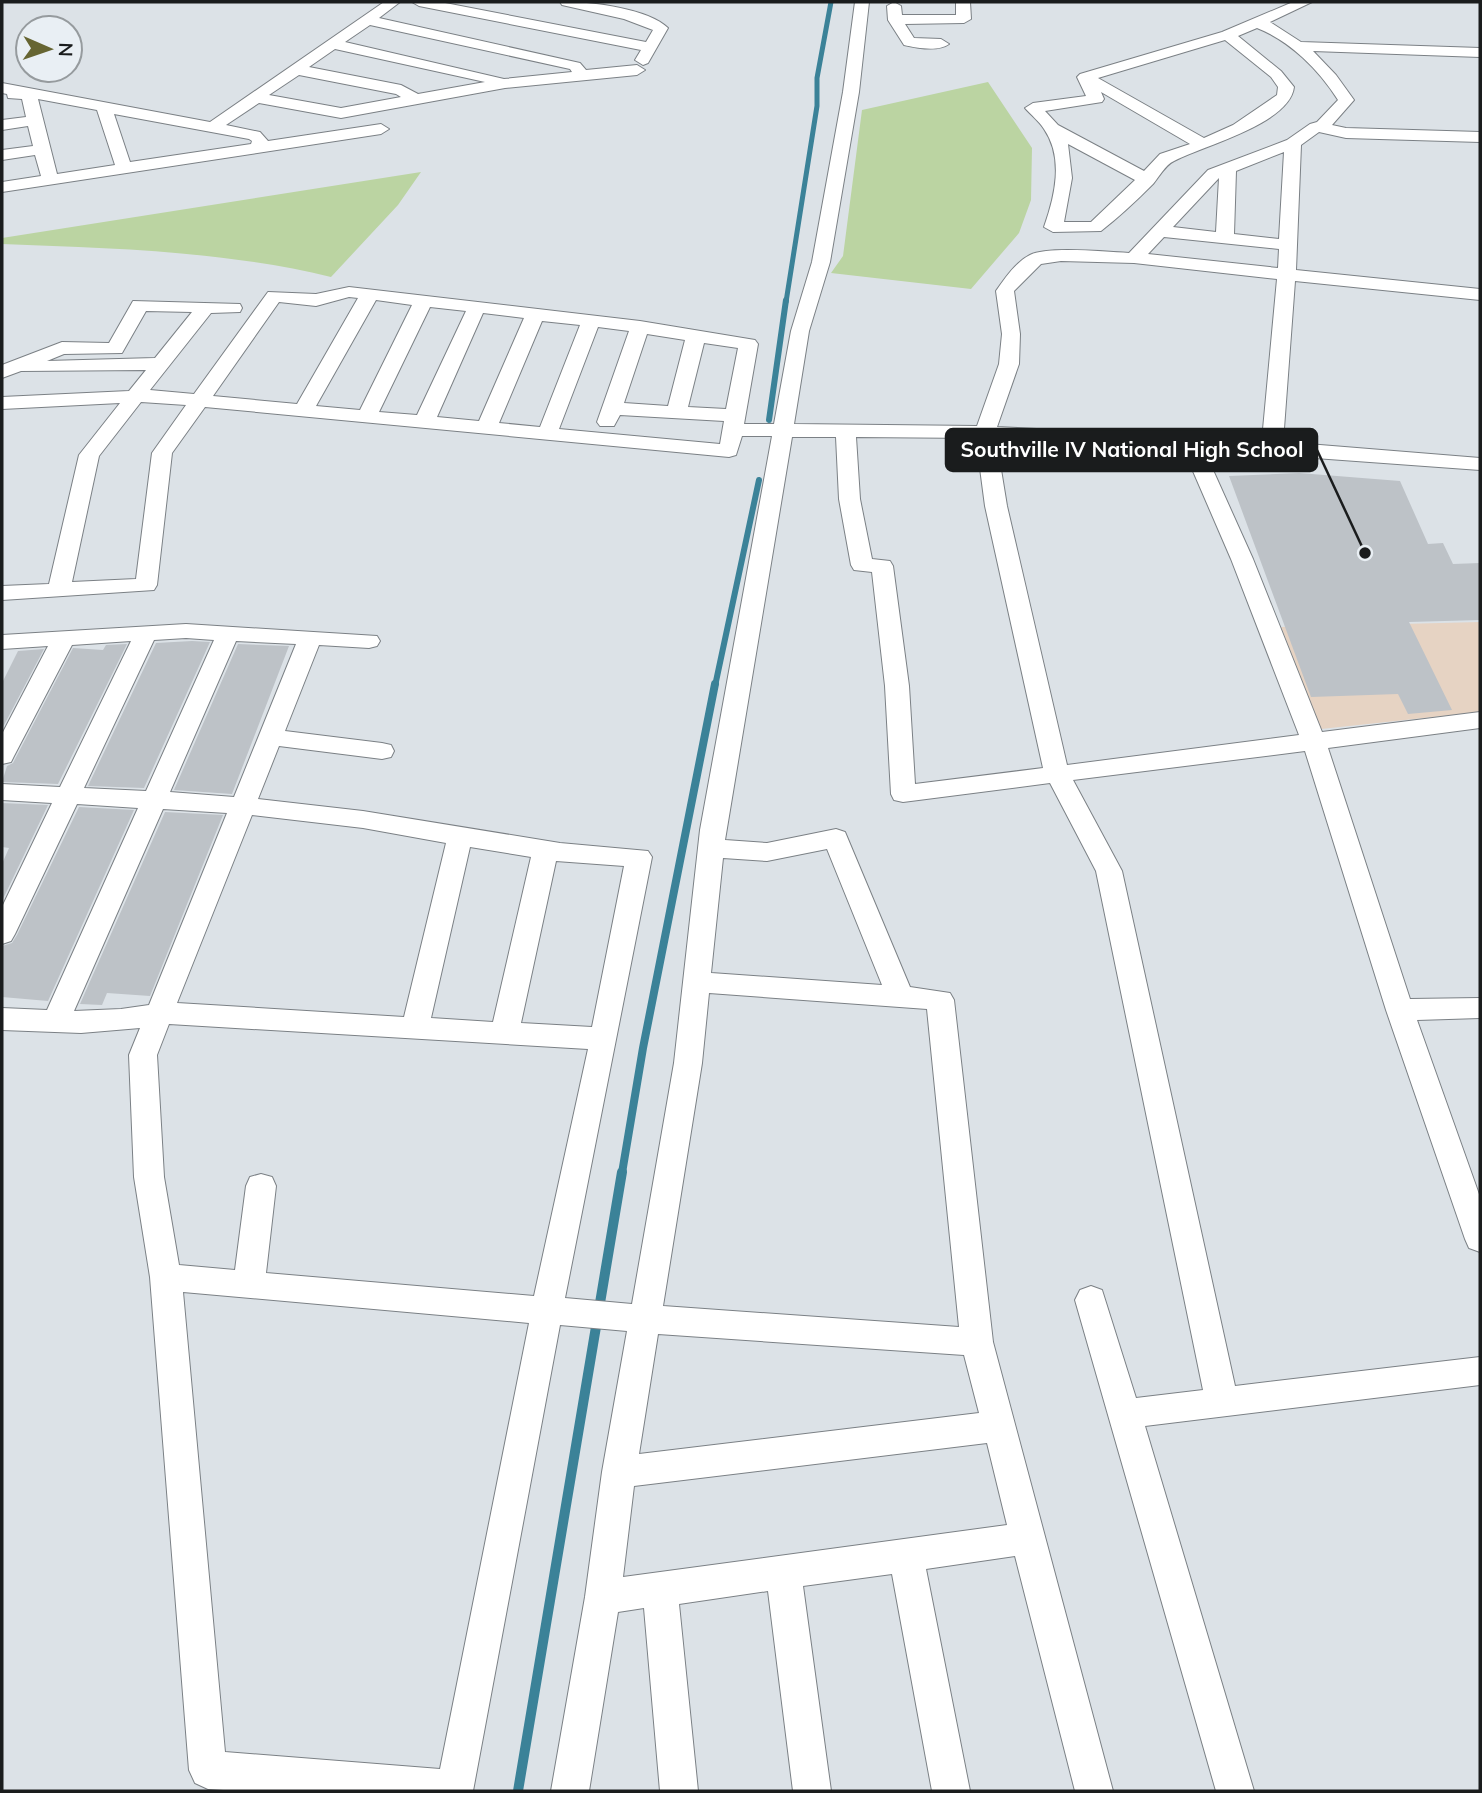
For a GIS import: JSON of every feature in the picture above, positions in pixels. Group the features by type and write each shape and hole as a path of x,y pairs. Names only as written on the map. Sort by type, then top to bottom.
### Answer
{"street":[{"path":"213,127 393,2"},
{"path":"419,2 650,47"},
{"path":"254,97 341,113 505,83 582,74 635,75 661,28 628,15 567,2"},
{"path":"570,1791 603,1597 619,1472 629,1317 677,1130 697,982 711,848 800,331 821,262 851,92 862,2"},
{"path":"894,2 895,20 909,42 941,44"},
{"path":"895,20 964,19 963,2"},
{"path":"1085,77 1227,35 1305,2"},
{"path":"367,20 575,66 582,74"},
{"path":"1259,23 1296,46 1340,89 1346,100 1321,128"},
{"path":"1085,77 1096,100 1033,108 1052,128 1062,146 1062,202 1053,227 1095,227 1166,159 1239,128 1276,105 1285,96 1286,87 1276,75 1227,35"},
{"path":"331,44 505,83"},
{"path":"1296,46 1480,52"},
{"path":"294,69 401,90 416,100"},
{"path":"1085,77 1204,145"},
{"path":"2,88 258,137 261,140 257,147"},
{"path":"2,96 27,93"},
{"path":"27,93 50,180"},
{"path":"104,108 124,168"},
{"path":"2,125 35,120"},
{"path":"1134,258 1214,174 1293,143 1316,127 1346,133 1480,137"},
{"path":"1052,128 1147,180"},
{"path":"2,187 381,129"},
{"path":"1272,447 1293,143"},
{"path":"2,155 43,149"},
{"path":"1225,238 1228,169"},
{"path":"1159,231 1287,245"},
{"path":"1222,1402 1124,929 1109,871 1057,773 996,506 985,432 1009,363 1011,334 1005,291 1016,276 1036,259 1047,257 1134,258 1480,295"},
{"path":"2,403 134,397 202,401 729,451 748,344 640,327 370,294 349,292 316,300 274,296 202,401 162,453 146,585 2,593"},
{"path":"303,411 370,294"},
{"path":"366,417 424,300"},
{"path":"7,370 62,348 115,349 140,305 233,308"},
{"path":"424,423 477,307"},
{"path":"58,590 89,455 205,308"},
{"path":"486,429 536,314"},
{"path":"547,435 591,321"},
{"path":"601,440 640,327"},
{"path":"677,411 696,335"},
{"path":"7,370 162,364"},
{"path":"611,408 677,411 782,432 985,432 1272,447 1480,464"},
{"path":"846,432 849,506 862,565 882,566 897,686 903,794 1480,720"},
{"path":"1191,444 1242,559 1314,742 1400,1010 1480,1239"},
{"path":"2,642 186,631 369,641"},
{"path":"2,934 146,633"},
{"path":"56,1021 228,633"},
{"path":"2,756 64,638"},
{"path":"2,792 244,806 326,814 546,850 639,857 554,1311 455,1789 208,1770 166,1278 149,1177 143,1055 244,806 310,638"},
{"path":"271,737 382,751"},
{"path":"415,1027 460,836"},
{"path":"711,848 767,852 836,838 900,998"},
{"path":"505,1032 546,850"},
{"path":"697,982 940,1000 977,1342 1094,1791"},
{"path":"1400,1010 1480,1009"},
{"path":"2,1019 105,1023 128,1021 160,1013 604,1039"},
{"path":"249,1285 261,1186"},
{"path":"166,1278 629,1317 977,1342"},
{"path":"1091,1300 1235,1791"},
{"path":"1124,1414 1480,1371"},
{"path":"619,1472 1000,1426"},
{"path":"603,1597 1030,1538"},
{"path":"905,1555 951,1791"},
{"path":"783,1572 812,1791"},
{"path":"660,1589 680,1791"}],"shaded area":[{"path":"1480,622 1480,712 1321,729 1281,627"}],"green space":[{"path":"988,82 1032,148 1031,200 1019,233 971,289 831,273 843,256 862,110"},
{"path":"421,172 398,205 331,277 209,256 126,249 2,244 2,238"}],"building":[{"path":"1299,473 1400,481 1428,544 1443,543 1453,564 1480,563 1480,620 1409,622 1452,710 1408,714 1398,694 1311,697 1229,476"},
{"path":"210,642 144,788 88,786 156,643"},
{"path":"127,644 58,784 2,782 7,766 13,763 73,648 103,650 106,645"},
{"path":"238,644 289,646 232,794 174,790"},
{"path":"44,649 2,729 2,683 18,651"},
{"path":"2,803 48,805 2,901 2,864 9,848 2,847"},
{"path":"79,807 134,810 48,1001 2,997 2,946 12,943 17,935"},
{"path":"165,812 223,815 150,996 107,993 102,1005 80,1004"}],"waterway":[{"path":"786,302 817,106 817,78 831,2"},
{"path":"769,420 786,300"},
{"path":"715,686 759,480"},
{"path":"622,1173 643,1048 715,684"},
{"path":"518,1791 622,1172"}],"place":[{"name":"Southville IV National High School","path":"1365,553"}]}
